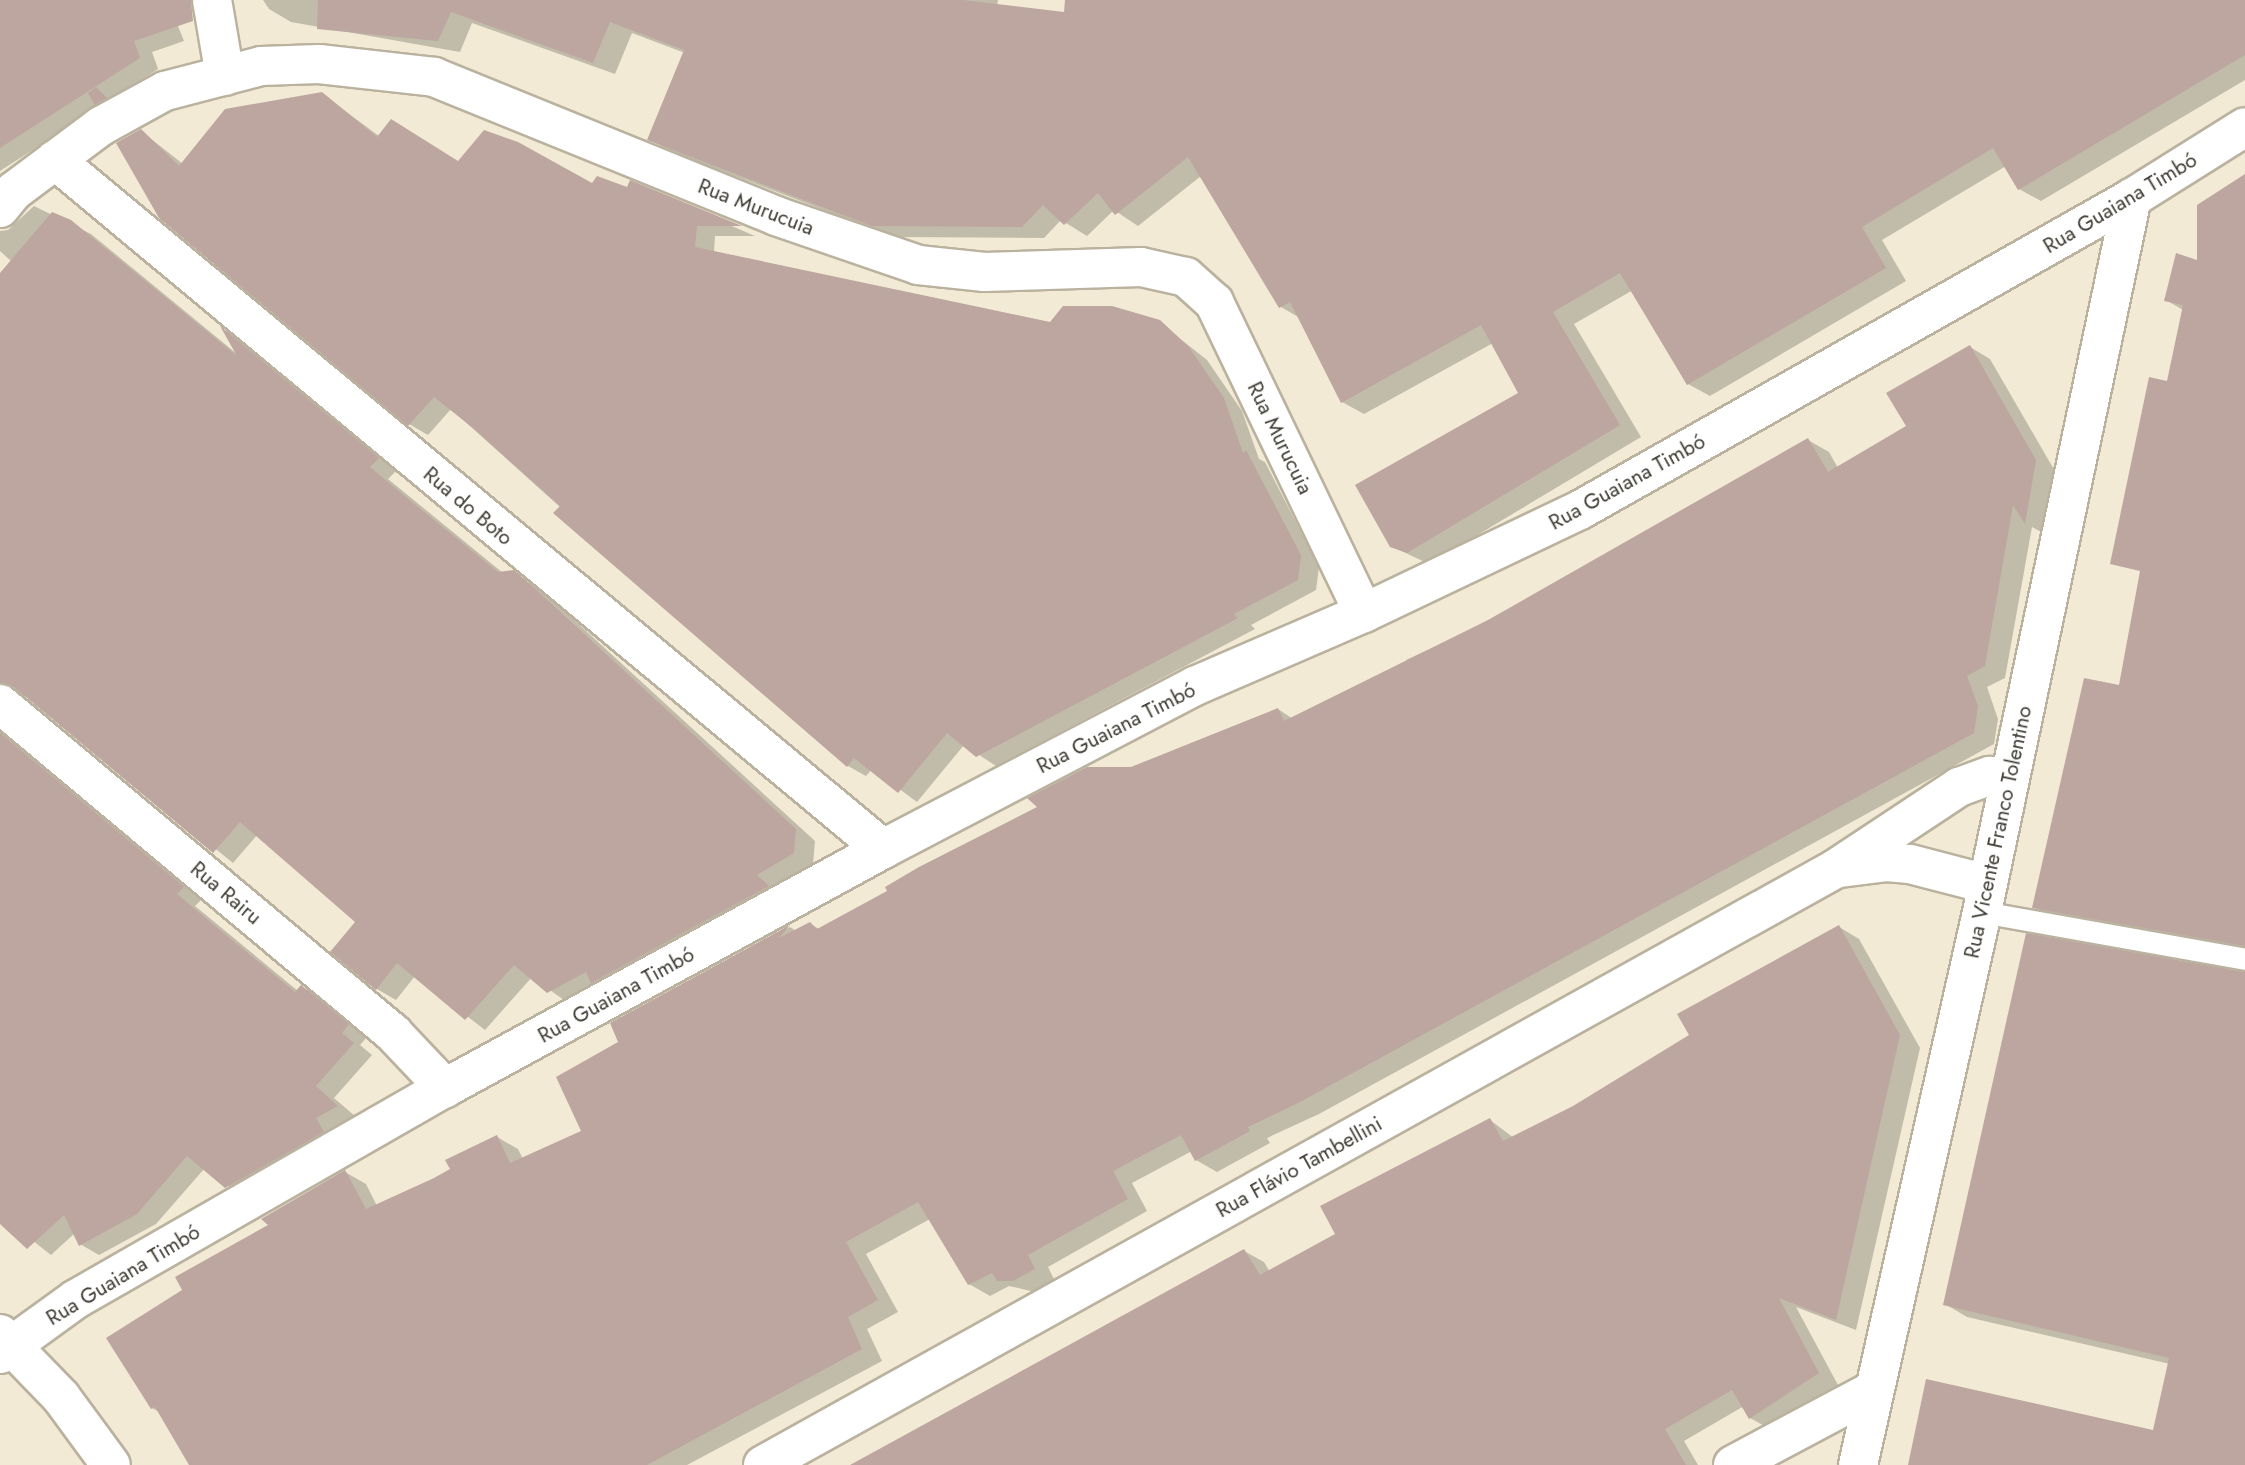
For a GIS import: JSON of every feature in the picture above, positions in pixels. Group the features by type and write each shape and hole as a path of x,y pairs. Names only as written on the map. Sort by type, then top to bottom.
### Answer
{"street":[{"path":"212,0 225,76"},
{"name":"Rua Murucuia","path":"0,208 55,160 101,126 165,91 261,66 319,64 434,77 776,216 918,265 985,272 1141,267 1186,277 1214,302 1364,613"},
{"name":"Rua Guaiana Timbó","path":"4,1344 76,1299 445,1088 883,849 1195,686 1364,613 1580,510 2132,198 2245,127"},
{"name":"Rua do Boto","path":"55,160 883,849"},
{"name":"Rua Vicente Franco Tolentino","path":"1858,1465 1985,898 2132,198"},
{"name":"Rua Rairu","path":"0,704 393,1033 445,1088"},
{"name":"Rua Flávio Tambellini","path":"763,1465 1835,869 1958,786 1990,776 2010,778"},
{"name":"Rua Flávio Tambellini","path":"1835,869 1885,862 1910,864 1985,898"},
{"path":"4,1344 61,1397 111,1465"},
{"path":"1733,1465 1874,1390"}],"lane":[{"path":"1985,898 2245,959"}],"building":[{"path":"0,0 191,0 193,21 134,41 140,58 0,148"},
{"path":"318,0 963,0 1064,12 1065,0 2245,0 2245,55 2018,190 1993,148 1862,227 1886,268 1687,385 1620,273 1553,312 1620,425 1407,553 1390,547 1355,485 1518,393 1481,325 1341,403 1290,302 1279,308 1188,157 1115,215 1098,193 1064,225 1043,205 1022,227 872,226 647,140 684,50 610,22 593,63 451,12 438,41 317,29"},
{"path":"96,87 107,98 95,105 88,93"},
{"path":"322,92 377,137 391,119 458,161 484,130 518,142 592,183 597,176 627,187 630,180 742,226 697,226 695,247 1050,322 1063,306 1112,306 1160,320 1189,347 1224,398 1243,453 1246,450 1301,555 1298,580 1234,614 1238,618 976,757 947,733 898,793 854,758 847,767 553,513 560,506 434,397 408,426 159,218 116,143 141,129 179,166 225,109"},
{"path":"2245,174 2245,946 2032,908 2084,678 2119,685 2140,571 2110,564 2149,377 2167,381 2183,305 2164,301 2176,253 2197,260 2197,205"},
{"path":"52,212 71,220 237,356 220,326 379,458 370,467 412,502 498,572 514,570 796,829 794,853 757,875 769,886 591,983 586,972 547,993 514,965 465,1020 397,963 376,990 330,952 355,922 240,822 213,853 14,687 0,683 0,273"},
{"path":"1970,345 2036,460 2025,524 2013,505 1985,666 1967,676 1978,706 1974,733 1298,1103 1248,1127 1250,1131 1195,1161 1181,1135 1113,1171 1128,1199 1028,1255 1035,1269 1013,1281 997,1281 992,1273 968,1285 918,1202 846,1242 878,1300 848,1317 862,1349 647,1465 189,1465 155,1407 151,1409 106,1338 182,1290 175,1277 268,1225 261,1219 345,1170 366,1209 450,1169 445,1160 497,1135 510,1163 581,1131 556,1077 618,1042 610,1023 790,925 779,938 810,922 817,929 887,891 885,887 919,867 1037,807 1027,798 1087,767 1131,767 1278,708 1284,721 1488,620 1808,438 1828,472 1906,426 1886,393"},
{"path":"0,733 184,887 177,894 208,920 295,992 301,985 349,1024 342,1033 354,1043 316,1086 338,1106 316,1118 324,1132 225,1188 187,1156 137,1214 79,1246 64,1215 27,1249 0,1224"},
{"path":"1839,925 1900,1035 1836,1320 1779,1298 1819,1373 1749,1419 1732,1390 1665,1429 1686,1465 850,1465 1244,1249 1260,1275 1335,1234 1320,1206 1490,1118 1503,1141 1573,1106 1689,1035 1677,1014"},
{"path":"2026,933 2245,972 2245,1465 1908,1465 1926,1379 2153,1430 2169,1358 1943,1305"}]}
